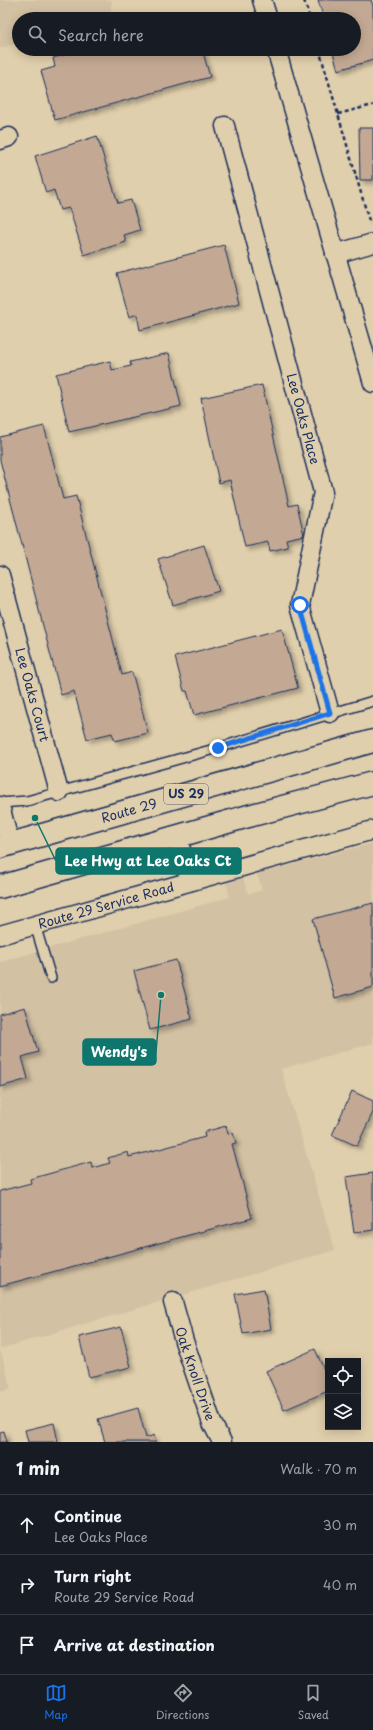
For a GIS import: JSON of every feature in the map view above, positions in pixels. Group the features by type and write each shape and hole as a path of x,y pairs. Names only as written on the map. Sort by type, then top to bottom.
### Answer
{"main road":[{"name":"Route 29","path":"5,845 373,741"},
{"path":"0,887 245,817 373,783"}],"street":[{"path":"262,0 266,12"},
{"path":"278,56 373,383"},
{"name":"Lee Oaks Place","path":"225,126 323,492 300,605 330,713"},
{"path":"335,254 372,236"},
{"name":"Lee Oaks Court","path":"0,575 59,792"},
{"path":"0,806 5,845"},
{"name":"Route 29 Service Road","path":"0,935 373,830"},
{"path":"177,837 191,881"},
{"name":"Oak Knoll Drive","path":"173,1302 184,1341 212,1424 222,1442"}],"lane":[{"path":"0,803 27,801 218,748 373,700"},
{"path":"35,925 51,978"}],"path":[{"path":"304,0 308,12"},
{"path":"321,56 372,236"},
{"path":"338,114 373,106"}],"shaded area":[{"path":"0,0 112,0 111,12 12,12 12,45 0,48"},
{"path":"373,843 373,1043 281,1069 335,1250 0,1349 0,962 230,897 226,882 243,878 248,894 262,890 257,874"},
{"path":"0,1349 11,1389 0,1392"}],"building":[{"path":"318,0 371,0 373,6 373,60 338,70 334,56 361,56 361,12 322,12"},
{"path":"60,56 204,56 210,77 55,120 41,71 55,67 53,58"},
{"path":"359,128 373,128 373,180 360,180"},
{"path":"97,136 118,203 131,200 140,230 124,235 126,242 84,255 69,208 60,210 54,190 46,193 35,156"},
{"path":"224,245 239,303 140,330 137,314 129,317 117,273"},
{"path":"169,353 181,406 69,432 56,374 110,361 112,370 131,366 130,362"},
{"path":"262,385 289,506 297,504 304,535 286,539 288,547 270,551 268,542 245,547 230,480 219,483 201,398"},
{"path":"44,426 63,499 76,496 122,675 132,672 148,733 115,741 112,733 87,739 74,691 61,695 0,460 0,437"},
{"path":"204,545 219,591 173,605 158,559"},
{"path":"282,629 298,688 194,715 187,691 184,691 175,657"},
{"path":"373,903 373,987 335,998 313,919"},
{"path":"176,960 192,1019 150,1030 134,971"},
{"path":"25,1007 38,1052 22,1057 28,1079 0,1087 0,1014"},
{"path":"352,1091 373,1101 373,1112 357,1146 332,1135"},
{"path":"226,1126 228,1134 233,1133 236,1143 232,1144 252,1218 0,1286 0,1191 31,1183 30,1179 91,1162 92,1168 110,1163 108,1158 128,1152 129,1157 205,1137 204,1132"},
{"path":"373,1173 373,1230 354,1233 346,1177"},
{"path":"264,1289 271,1329 243,1334 235,1294"},
{"path":"121,1327 131,1367 89,1377 79,1337"},
{"path":"315,1349 325,1372 325,1392 284,1410 266,1371"},
{"path":"138,1408 146,1438 154,1435 156,1442 105,1442 98,1419"},
{"path":"54,1423 58,1442 28,1442 25,1430"},
{"path":"4,1431 7,1442 0,1442 0,1432"}],"place":[{"name":"Lee Hwy at Lee Oaks Ct","path":"35,818"},
{"name":"Wendy's","path":"161,995"}],"route":[{"path":"218,748 330,713 300,605"}]}
